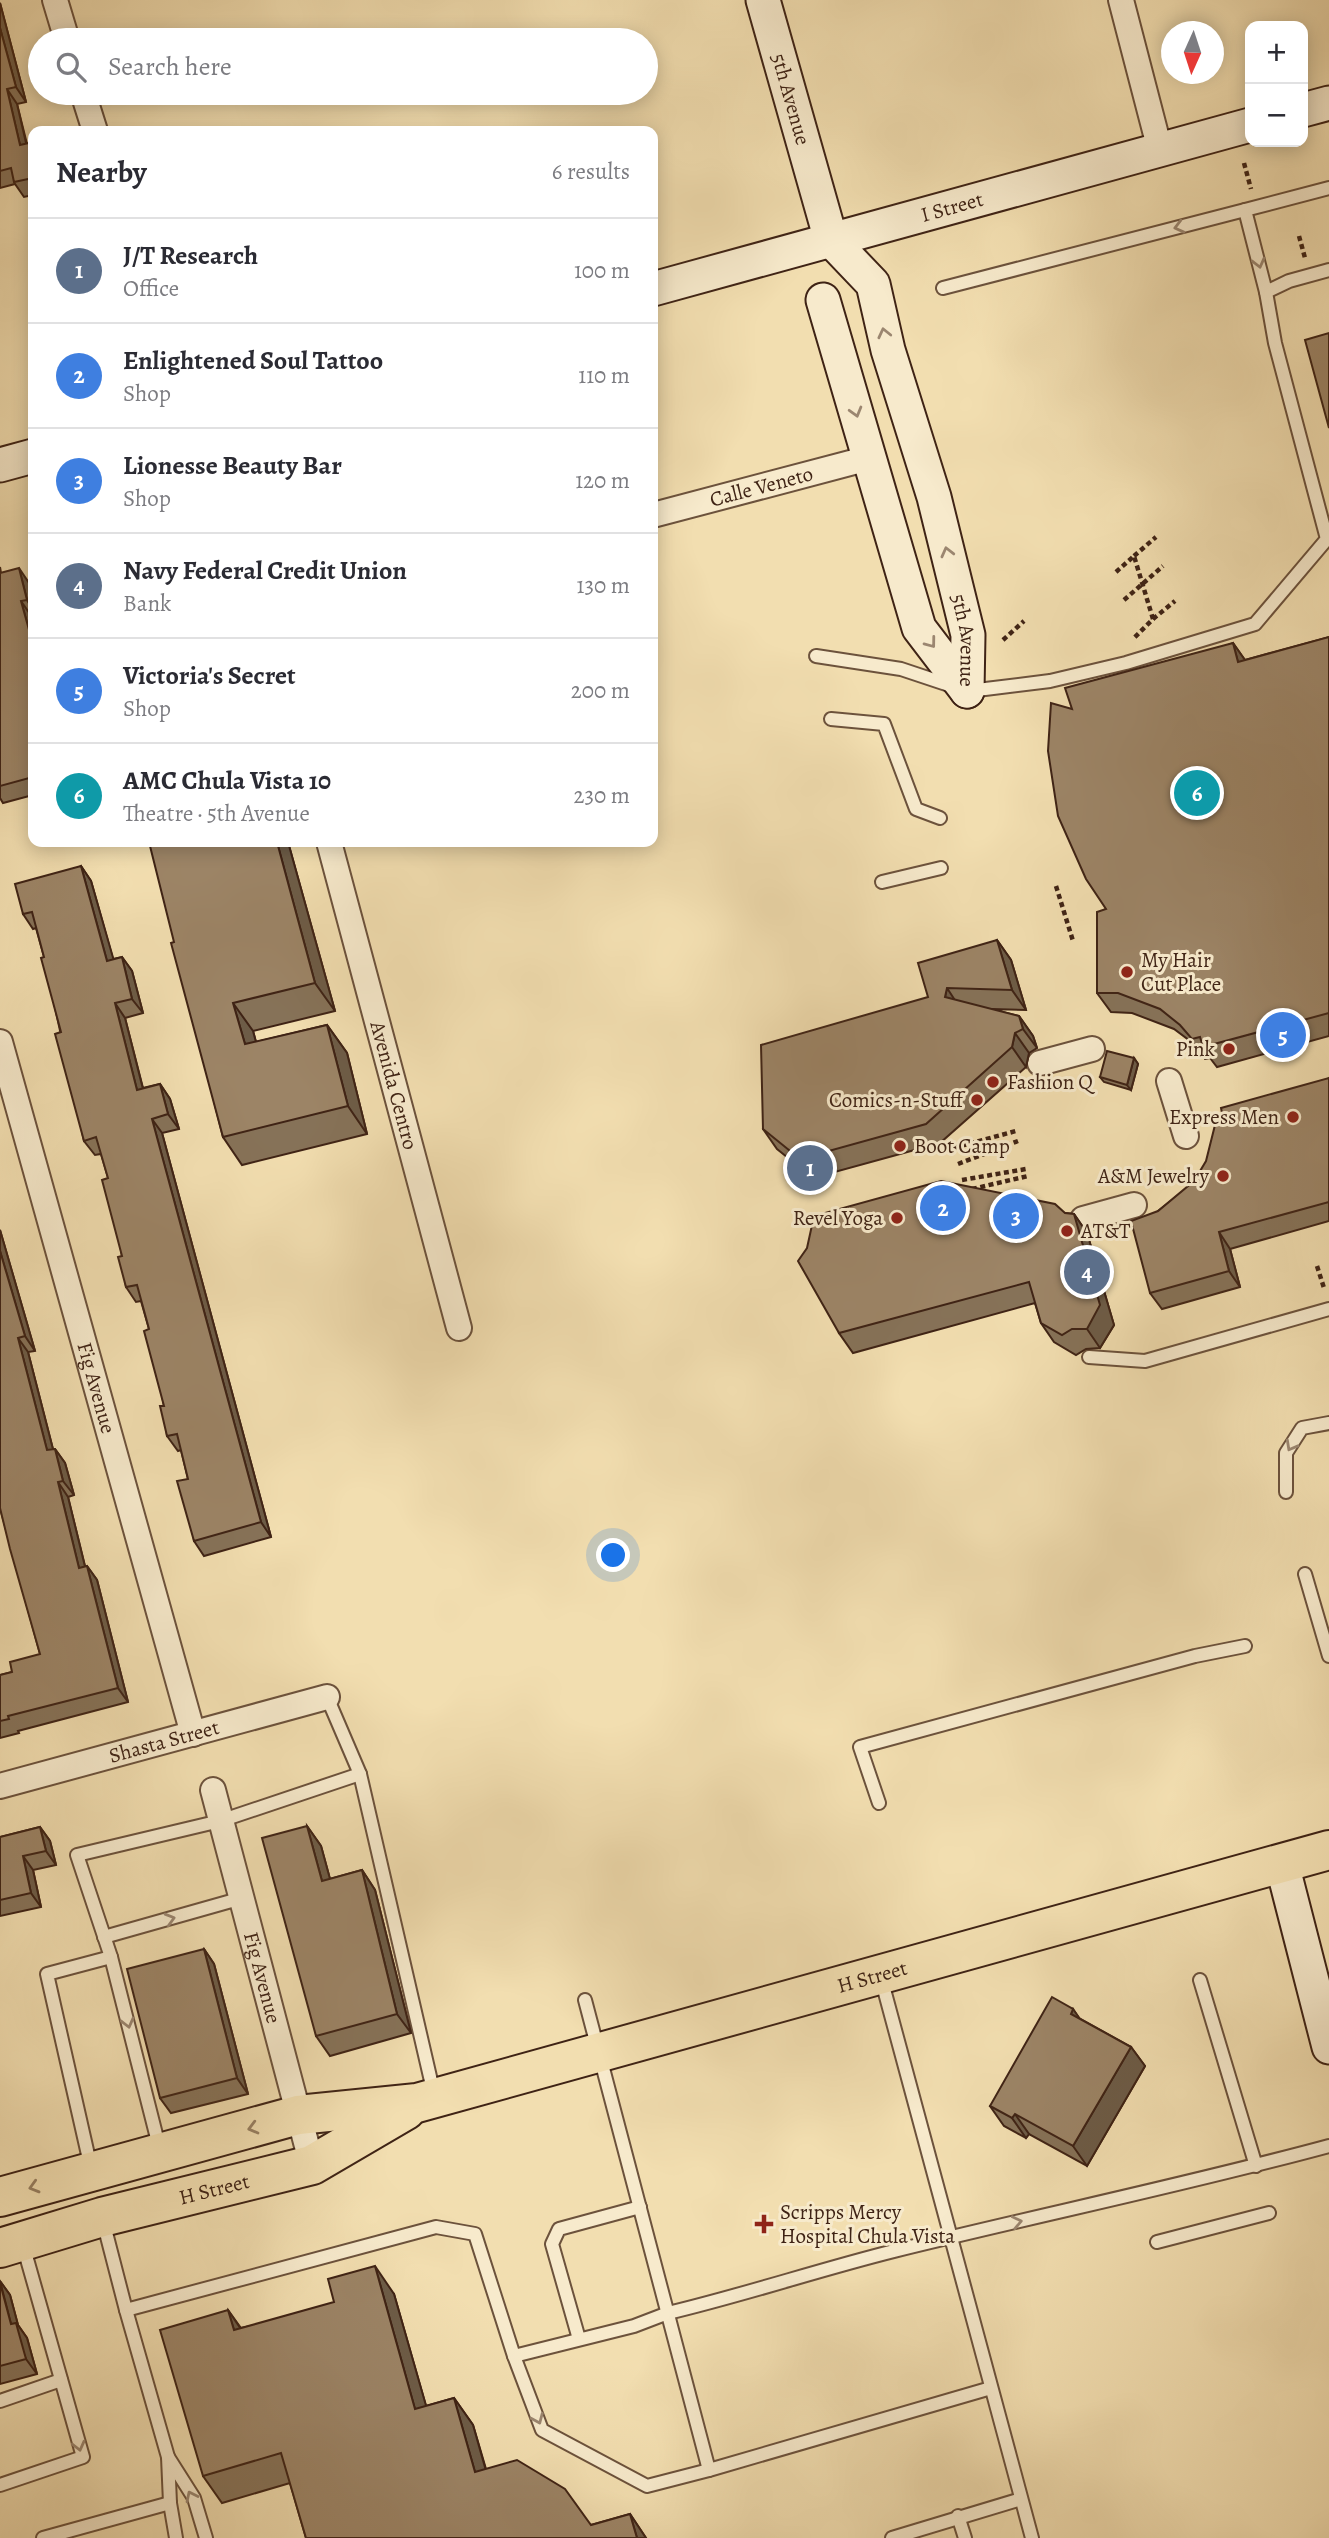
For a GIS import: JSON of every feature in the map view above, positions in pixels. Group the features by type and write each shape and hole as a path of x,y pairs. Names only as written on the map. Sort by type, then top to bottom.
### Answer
{"main road":[{"name":"H Street","path":"0,2197 298,2115 426,2100 1329,1850"},
{"name":"H Street","path":"11,2245 102,2217 312,2165 426,2100"}],"street":[{"path":"55,0 63,28"},
{"name":"5th Avenue","path":"763,0 831,240 823,295 919,628 967,691"},
{"path":"1121,0 1160,150"},
{"path":"1308,109 1329,103"},
{"path":"86,105 93,126"},
{"name":"I Street","path":"658,288 1245,126"},
{"name":"5th Avenue","path":"831,240 873,284 895,374 934,497 968,635 967,691"},
{"path":"0,465 28,457"},
{"name":"Calle Veneto","path":"658,514 869,458"},
{"name":"Avenida Centro","path":"330,847 459,1328"},
{"name":"Fig Avenue","path":"0,1042 193,1734"},
{"path":"1040,1063 1092,1049"},
{"path":"1169,1081 1186,1136"},
{"path":"1083,1219 1134,1205"},
{"name":"Shasta Street","path":"0,1786 327,1697"},
{"name":"Fig Avenue","path":"213,1790 312,2165"},
{"path":"1282,1864 1329,2047"}],"lane":[{"path":"943,288 1329,188"},
{"path":"816,656 901,669 967,691 1050,681 1126,663 1255,624 1327,539 1275,343 1266,292 1245,210"},
{"path":"1266,292 1289,281 1329,270"},
{"path":"831,719 884,724 916,809 940,818"},
{"path":"882,882 941,868"},
{"path":"1089,1357 1145,1362 1329,1309"},
{"path":"1286,1492 1286,1453 1302,1428 1329,1423"},
{"path":"1306,1574 1329,1656"},
{"path":"879,1803 860,1747 1195,1656 1245,1646"},
{"path":"327,1697 360,1774 426,2100"},
{"path":"161,2153 111,1957 77,1855 220,1821 360,1774"},
{"path":"104,1937 242,1898"},
{"path":"92,2171 47,1974 111,1957"},
{"path":"880,1975 1032,2538"},
{"path":"1200,1980 1256,2166"},
{"path":"585,2000 709,2470"},
{"path":"514,2356 634,2326 668,2313 950,2238 1256,2166 1329,2146"},
{"path":"579,2339 552,2244 559,2229 640,2207"},
{"path":"1157,2242 1269,2213"},
{"path":"102,2217 168,2457 170,2503 176,2538"},
{"path":"126,2310 436,2227 475,2234 514,2356 542,2430 647,2486 991,2388"},
{"path":"0,2485 83,2457 61,2380 11,2245"},
{"path":"0,2401 61,2380"},
{"path":"168,2457 194,2498 206,2538"},
{"path":"892,2538 1021,2499"},
{"path":"43,2538 170,2503"},
{"path":"958,2516 965,2538"}],"path":[{"path":"1244,163 1252,190 1265,188"},
{"path":"1298,236 1305,258"},
{"path":"1116,572 1156,537"},
{"path":"1134,556 1153,619"},
{"path":"1124,600 1163,566"},
{"path":"1134,638 1175,601"},
{"path":"1003,640 1024,621"},
{"path":"1056,886 1073,941"},
{"path":"953,1148 1016,1131"},
{"path":"958,1164 1018,1141"},
{"path":"962,1180 1026,1169"},
{"path":"965,1191 1028,1177"},
{"path":"1317,1266 1324,1288"}],"building":[{"path":"0,28 16,87 7,89 20,145 28,143 28,179 14,182 11,168 0,171"},
{"path":"1329,333 1329,428 1305,340"},
{"path":"19,568 27,600 21,601 28,626 28,778 0,786 0,573"},
{"path":"1329,637 1329,1013 1203,1047 1200,1037 1192,1039 1160,1009 1118,993 1097,993 1097,912 1106,909 1086,879 1058,816 1048,751 1051,703 1072,709 1065,688 1233,643 1238,662"},
{"path":"150,847 278,847 315,983 233,1003 245,1044 327,1025 348,1106 223,1137 171,943 174,942"},
{"path":"81,866 107,961 122,957 132,999 115,1003 137,1090 160,1084 168,1114 152,1119 261,1522 194,1541 177,1481 188,1479 177,1434 167,1436 160,1406 164,1406 144,1331 149,1329 137,1285 126,1287 118,1257 122,1256 102,1180 108,1178 96,1137 84,1141 55,1034 61,1032 32,912 23,914 15,884"},
{"path":"997,940 1012,990 947,988 945,997 1019,1016 1023,1029 1015,1033 1012,1047 926,1124 800,1159 763,1129 761,1045 928,997 918,963"},
{"path":"1107,1051 1134,1058 1127,1085 1100,1077"},
{"path":"1329,1078 1329,1202 1219,1232 1229,1271 1150,1293 1131,1221 1158,1211 1194,1181 1206,1161 1216,1121 1223,1118 1221,1108"},
{"path":"941,1181 1055,1204 1065,1213 1074,1214 1100,1305 1087,1329 1072,1329 1062,1335 1041,1323 1029,1282 839,1333 798,1261 807,1248 814,1216"},
{"path":"0,1251 25,1336 18,1338 47,1450 55,1449 63,1481 58,1482 79,1568 87,1566 118,1688 8,1716 9,1719 0,1721 0,1675 12,1672 10,1662 40,1654 0,1508"},
{"path":"307,1826 322,1881 362,1870 397,2014 316,2036 262,1838"},
{"path":"40,1827 46,1851 23,1856 31,1893 0,1900 0,1837"},
{"path":"204,1949 237,2078 160,2098 127,1969"},
{"path":"1052,1997 1073,2009 1071,2014 1131,2047 1073,2146 1015,2114 1012,2118 990,2106"},
{"path":"375,2266 415,2409 454,2398 475,2472 517,2460 565,2489 591,2525 630,2514 637,2538 306,2538 281,2453 203,2476 160,2330 228,2310 234,2330 334,2302 328,2279"},
{"path":"0,2283 11,2324 16,2323 26,2359 0,2366"}],"place":[{"name":"AMC Chula Vista 10","path":"1197,793"},
{"name":"My Hair Cut Place","path":"1127,972"},
{"name":"Victoria's Secret","path":"1283,1035"},
{"name":"Pink","path":"1229,1049"},
{"name":"Fashion Q","path":"993,1082"},
{"name":"Comics-n-Stuff","path":"977,1100"},
{"name":"Express Men","path":"1293,1117"},
{"name":"Boot Camp","path":"900,1146"},
{"name":"J/T Research","path":"810,1168"},
{"name":"A&M Jewelry","path":"1223,1176"},
{"name":"Enlightened Soul Tattoo","path":"943,1208"},
{"name":"Lionesse Beauty Bar","path":"1016,1216"},
{"name":"Revel Yoga","path":"897,1218"},
{"name":"AT&T","path":"1067,1231"},
{"name":"Navy Federal Credit Union","path":"1087,1272"},
{"name":"Scripps Mercy Hospital Chula Vista","path":"764,2224"}]}
